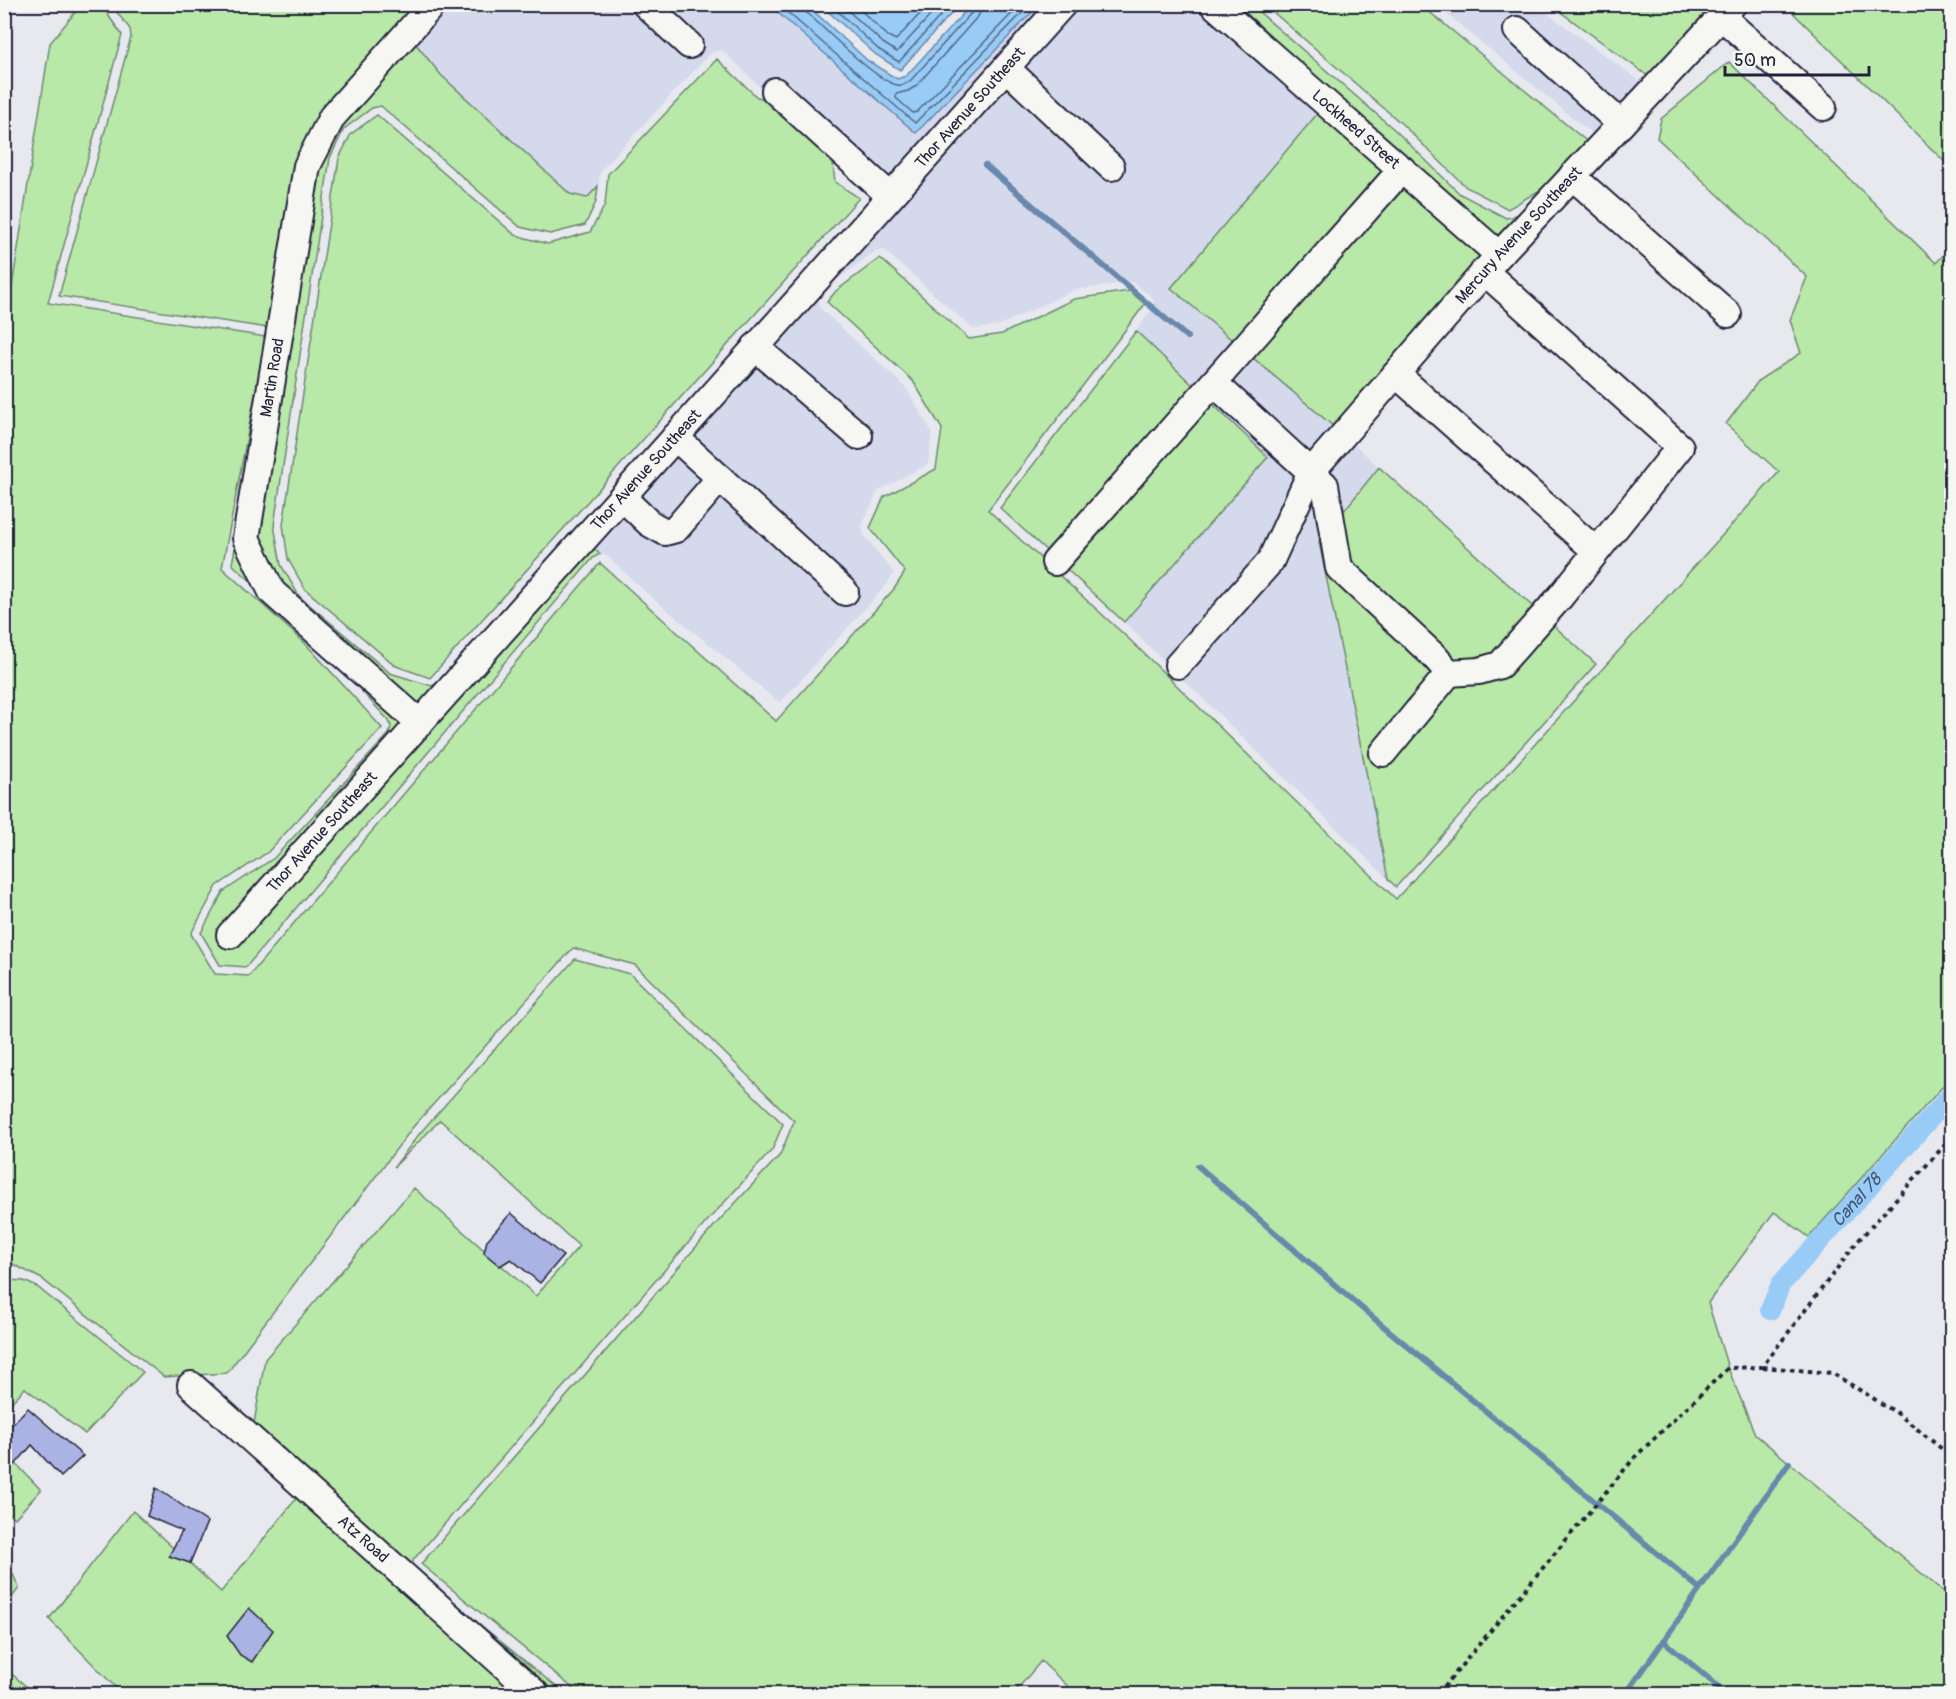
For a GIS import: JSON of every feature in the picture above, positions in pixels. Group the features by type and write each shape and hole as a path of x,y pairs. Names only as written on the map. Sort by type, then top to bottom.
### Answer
{"street":[{"name":"Martin Road","path":"420,723 272,592 246,538 307,166 332,117 433,4"},
{"path":"645,4 689,45"},
{"name":"Thor Avenue Southeast","path":"230,935 1063,4"},
{"name":"Lockheed Street","path":"1214,4 1402,169 1492,263 1680,447 1596,551"},
{"path":"1728,10 1823,107"},
{"name":"Mercury Avenue Southeast","path":"1178,665 1270,562 1311,472 1492,263 1728,10"},
{"path":"1517,30 1621,124"},
{"path":"1006,68 1111,168"},
{"path":"775,91 890,196"},
{"path":"1055,562 1402,169"},
{"path":"1572,176 1728,314"},
{"path":"755,348 859,436"},
{"path":"1383,753 1449,673 1479,671 1500,665 1561,596 1596,551 1396,374"},
{"path":"1214,383 1325,484 1339,568 1434,656 1449,673"},
{"path":"675,437 845,592"},
{"path":"622,497 649,523 665,532 676,529 720,478"},
{"name":"Atz Road","path":"191,1385 536,1695"}],"path":[{"path":"1762,1367 1858,1241 1952,1137"},
{"path":"1438,1695 1635,1457 1728,1368 1762,1367 1832,1373 1897,1413 1952,1457"}],"shaded area":[{"path":"428,5 769,5 916,133 1039,5 1238,5 1334,95 1330,422 1379,467 1319,542 1388,879 1124,622 1268,457 1136,331 1152,309 1154,301 1132,282 1074,290 1000,325 973,329 884,250 875,251 830,285 819,299 819,307 906,388 932,432 928,464 878,491 862,525 863,534 894,573 888,583 780,703 650,596 607,556 600,554 573,531 865,204 868,195 844,176 839,143 803,99 762,89 724,52 719,50 711,53 603,168 598,186 587,198 570,194 441,75 415,43"},
{"path":"1436,5 1536,5 1647,86 1596,137"}],"green space":[{"path":"81,5 106,12 122,35 48,303 266,337 222,568 305,643 382,728 268,852 217,886 191,934 215,974 249,976 600,563 776,721 894,589 905,572 870,528 884,497 936,469 942,429 913,381 827,302 836,291 880,258 969,339 1002,334 1074,299 1130,291 1145,304 988,510 1129,639 1396,899 1779,472 1726,424 1759,380 1801,353 1790,320 1807,277 1657,138 1661,119 1729,62 1936,263 1951,247 1951,1077 1809,1237 1774,1212 1708,1303 1728,1368 1755,1434 1951,1598 1951,1694 1076,1694 1041,1661 1013,1694 580,1694 421,1564 715,1225 780,1155 794,1121 635,965 573,948 413,1127 227,1373 164,1377 42,1279 5,1260 5,332 50,43"},
{"path":"111,5 428,5 415,43 441,75 570,194 587,198 598,186 596,202 585,225 550,234 520,227 381,106 372,108 344,129 330,158 274,525 281,565 299,596 390,673 432,686 573,531 600,554 593,558 246,967 220,965 201,933 223,892 274,858 389,734 391,726 389,721 312,637 232,564 275,338 268,328 59,296 131,37 130,29"},
{"path":"1238,5 1251,5 1396,131 1460,194 1506,218 1512,217 1549,195 1347,438 1171,288 1333,95"},
{"path":"1265,5 1421,5 1590,144 1545,187 1508,209 1466,187 1402,124"},
{"path":"1551,5 1720,5 1652,79"},
{"path":"1785,5 1951,5 1951,168"},
{"path":"717,59 757,97 796,106 831,147 835,182 859,198 430,678 396,666 305,589 288,559 283,525 339,158 351,134 377,115 515,235 548,244 590,232 605,205 608,174"},
{"path":"1136,331 1268,457 1124,622 1000,508"},
{"path":"1379,467 1596,664 1396,887 1388,879 1319,542"},
{"path":"575,959 630,974 783,1124 772,1150 709,1219 412,1564 413,1570 565,1694 122,1694 49,1619 133,1511 221,1592 303,1490 252,1435 265,1359 414,1188 536,1296 579,1246 440,1120 394,1167 420,1133"},
{"path":"5,1280 24,1281 37,1287 143,1372 85,1434 25,1388 5,1409"},
{"path":"4,1451 41,1490 15,1518 5,1512"},
{"path":"4,1554 19,1588 5,1607 4,1607"},
{"path":"5,1668 35,1694 5,1694"}],"water":[{"path":"769,5 807,5 868,61 897,79 906,76 971,5 1039,5 916,133"},
{"path":"821,5 959,5 900,70 875,54"}],"building":[{"path":"511,1213 563,1256 540,1283 511,1259 500,1266 484,1253 487,1240"},
{"path":"28,1408 83,1456 61,1477 32,1445 14,1466 4,1457 4,1432"},
{"path":"156,1488 207,1522 190,1563 169,1556 182,1531 147,1516"},
{"path":"249,1608 273,1630 252,1662 240,1655 227,1636"}],"waterway":[{"path":"985,165 1187,337"},
{"name":"Canal 78","path":"1770,1310 1781,1284 1952,1094"},
{"path":"1198,1166 1358,1305 1700,1589"},
{"path":"1626,1694 1789,1463"},
{"path":"1664,1641 1727,1694"}]}
